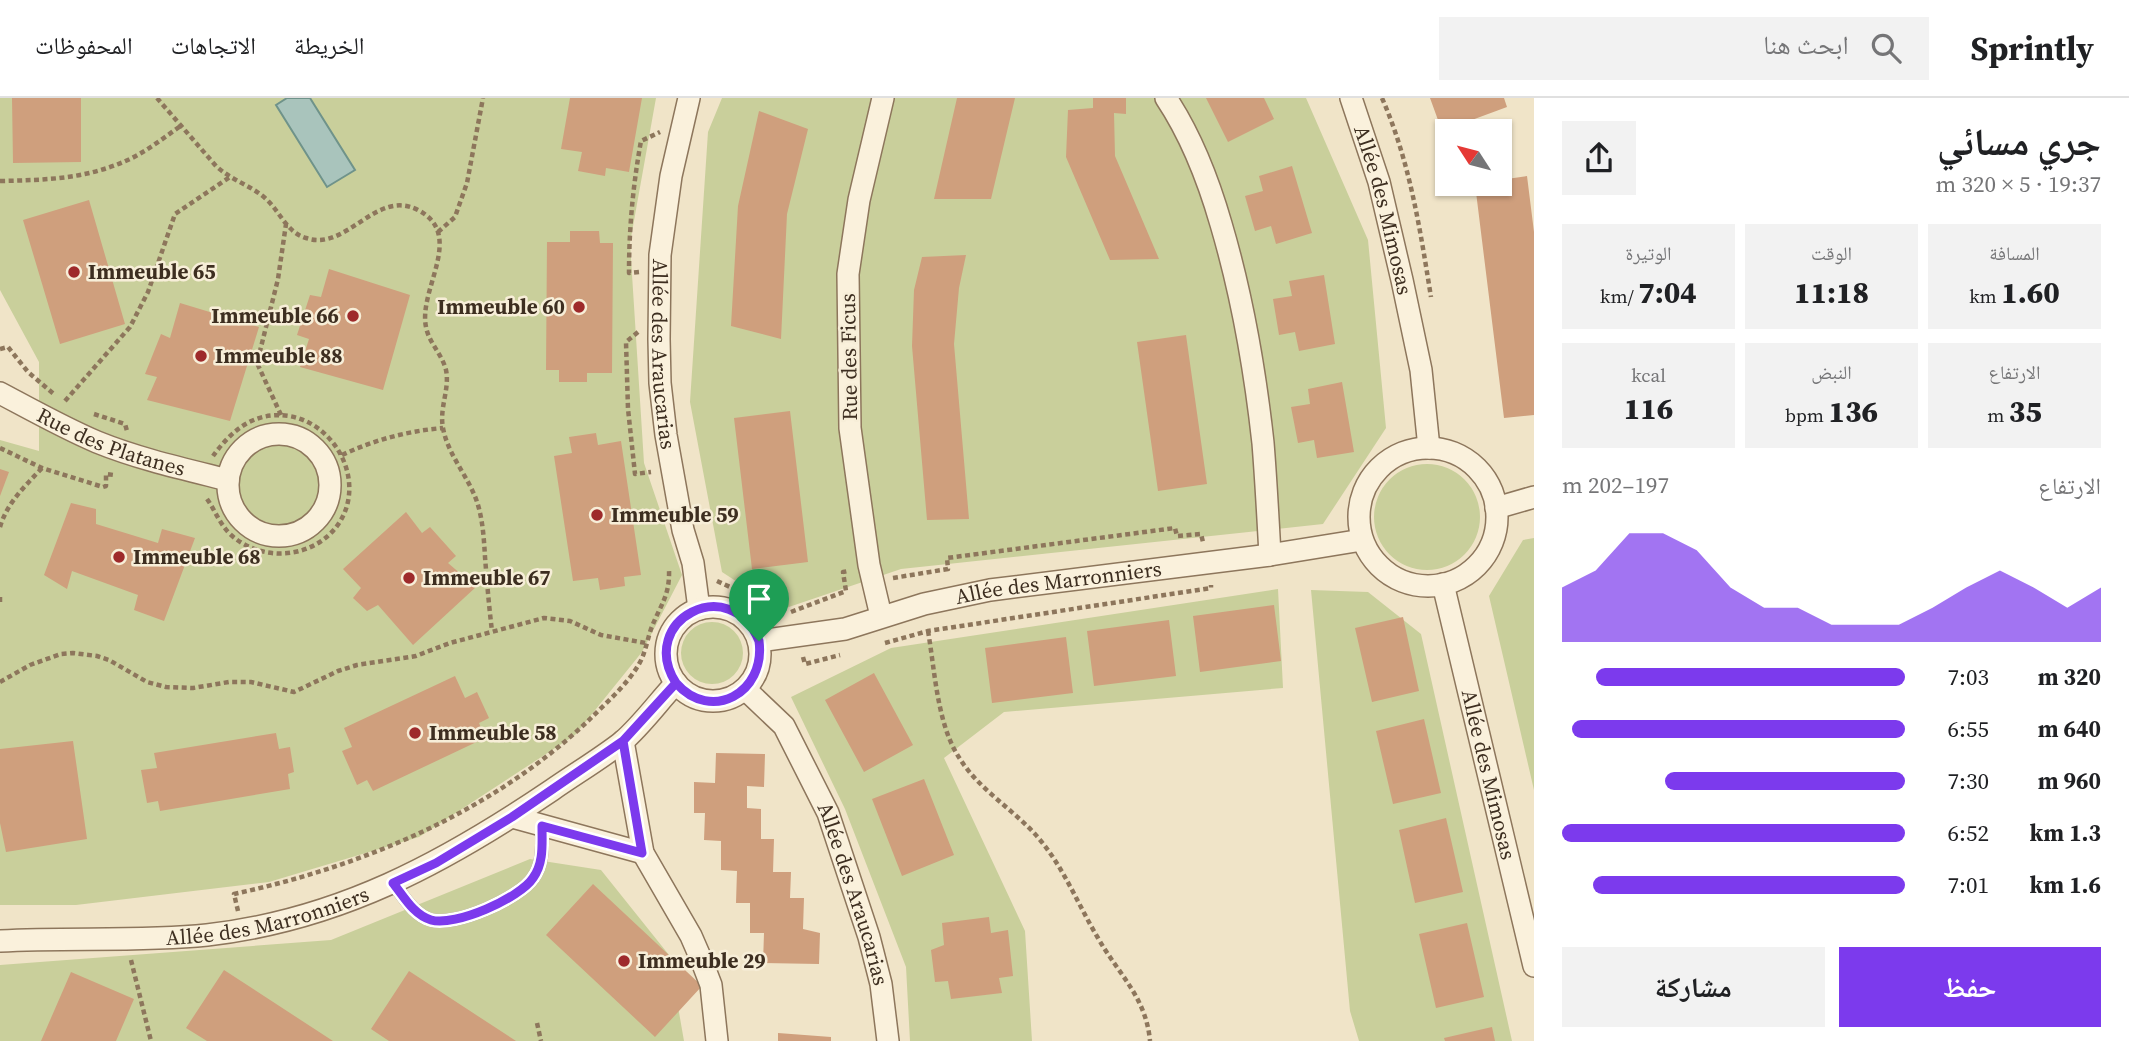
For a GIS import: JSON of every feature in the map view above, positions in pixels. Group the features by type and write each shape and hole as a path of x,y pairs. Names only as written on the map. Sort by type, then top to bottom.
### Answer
{"street":[{"name":"Allée des Araucarias","path":"689,98 671,176 660,255 659,339 660,383 666,435 683,530 693,563 699,609"},
{"name":"Rue des Ficus","path":"881,616 869,565 850,428 848,274 859,200 883,98"},
{"path":"1166,98 1193,143 1234,265 1263,443 1270,555"},
{"name":"Allée des Mimosas","path":"1351,98 1379,183 1402,280 1421,370 1429,448"},
{"name":"Rue des Platanes","path":"0,393 51,421 99,442 155,461 228,480"},
{"path":"279,434 303,440 316,451 325,465 329,490 321,513 309,525 294,533 270,535 254,529 241,519 229,497 228,480 232,464 242,450 255,440 279,434"},
{"path":"1429,448 1448,451 1474,465 1486,481 1496,509 1495,528 1484,556 1470,571 1443,584 1424,586 1398,579 1376,563 1362,540 1360,502 1372,477 1385,463 1401,453 1429,448"},
{"path":"1496,509 1534,497"},
{"name":"Allée des Marronniers","path":"759,641 845,629 944,599 1009,587 1270,555 1362,540"},
{"name":"Allée des Mimosas","path":"1443,584 1534,966"},
{"path":"716,607 732,611 746,620 759,641 757,672 744,689 731,697 716,701 694,697 676,683 666,660 667,644 673,628 691,612 699,609 716,607"},
{"name":"Allée des Marronniers","path":"0,941 207,935 276,923 320,911 436,863 512,817 623,741 676,683"},
{"name":"Allée des Araucarias","path":"744,689 784,726 828,813 869,937 881,984 888,1041"},
{"path":"623,741 642,853 691,936 701,959 710,985 717,1041"},
{"path":"512,817 642,853"}],"lane":[{"path":"393,883 414,910 429,920 440,922 466,917 526,888 538,870 542,853 542,826"}],"path":[{"path":"157,98 216,166 265,198 296,234 305,238 334,238 384,208 407,206 426,216 438,232 440,252 426,303 425,317 429,337 442,358 446,372 447,386 442,416 447,444 471,486 482,521 492,631"},
{"path":"438,232 455,217 467,183 483,98"},
{"path":"0,181 44,181 86,175 135,157 182,125"},
{"path":"65,401 130,327 148,292 175,214 230,177"},
{"path":"281,415 257,363 278,279 286,224"},
{"path":"342,455 361,446 401,434 443,428"},
{"path":"0,527 16,496 42,468"},
{"path":"0,597 0,605"},
{"path":"1,679 30,665 61,654 73,653 109,660 148,682 166,687 193,688 229,682 251,682 294,692 357,665 416,656 450,643 544,618 570,621 601,635 646,643"},
{"path":"928,631 942,712 958,758 973,778 1015,814 1054,858 1069,881 1102,946 1136,993 1144,1010 1150,1041"},
{"path":"125,938 151,1041"},
{"path":"537,1023 541,1041"}],"green space":[{"path":"0,98 656,98 630,243 644,463 682,575 642,652 575,735 419,837 269,882 76,905 0,905 0,440 39,451 39,362 0,290"},
{"path":"722,98 1306,98 1368,240 1386,428 1323,524 901,569 780,610 722,572 690,402 708,132"},
{"path":"1427,464 1447,468 1465,479 1476,497 1480,517 1476,537 1465,555 1447,566 1427,570 1407,566 1389,555 1378,537 1374,517 1378,497 1389,479 1407,468"},
{"path":"1534,538 1534,790 1489,596 1523,540"},
{"path":"1278,589 1283,688 1004,712 944,758 1025,931 1032,1041 910,1041 906,967 845,809 791,697 891,648"},
{"path":"1311,590 1368,592 1421,634 1512,1041 1359,1041 1350,1011"},
{"path":"706,622 718,622 734,631 741,641 741,665 734,675 718,684 706,684 695,679 686,670 681,659 681,647 686,636 695,627"},
{"path":"530,859 601,870 669,955 684,1041 0,1041 0,965 331,940"}],"water":[{"path":"287,98 310,98 355,170 327,187 276,105"}],"building":[{"path":"12,98 81,98 81,162 13,163"},
{"path":"570,98 642,98 629,172 606,168 605,176 578,171 582,152 561,149"},
{"path":"957,98 1015,98 991,199 934,199"},
{"path":"1093,98 1126,98 1126,114 1114,113 1115,156 1159,259 1110,260 1066,157 1068,110 1093,108"},
{"path":"1206,98 1264,98 1274,119 1228,142"},
{"path":"1430,98 1504,98 1507,107 1474,119 1438,119"},
{"path":"759,111 808,129 787,214 781,339 731,326 738,206"},
{"path":"1292,166 1312,233 1276,244 1271,226 1255,231 1245,196 1263,191 1259,176"},
{"path":"1527,176 1534,232 1534,415 1504,418 1476,196 1512,196 1512,178"},
{"name":"Immeuble 65","path":"89,200 125,324 60,344 23,220"},
{"name":"Immeuble 60","path":"570,231 599,231 600,243 613,243 612,373 587,373 587,382 559,382 559,370 546,370 547,242 570,242"},
{"path":"966,255 959,288 954,344 969,519 927,520 912,346 914,290 922,257"},
{"name":"Immeuble 66","path":"329,269 410,295 383,390 300,367 309,339 297,335 310,295 321,297"},
{"path":"1324,275 1335,344 1299,351 1295,332 1279,335 1273,299 1292,296 1289,281"},
{"name":"Immeuble 88","path":"180,303 259,327 230,421 147,400 157,377 145,374 161,334 170,338"},
{"path":"1186,335 1207,484 1158,491 1137,342"},
{"path":"1342,382 1354,452 1317,458 1314,440 1298,443 1291,407 1310,404 1308,389"},
{"path":"790,411 808,562 752,569 734,418"},
{"name":"Immeuble 59","path":"596,433 598,445 621,441 641,575 624,577 625,586 600,590 598,578 573,581 554,456 572,453 569,437"},
{"path":"0,469 9,472 0,496"},
{"name":"Immeuble 68","path":"71,503 96,509 96,524 158,543 162,529 195,538 164,621 134,610 138,595 72,571 67,589 44,575"},
{"name":"Immeuble 67","path":"406,512 422,533 430,527 456,556 448,563 476,587 413,645 378,605 367,611 353,598 361,588 343,569"},
{"path":"1274,605 1281,661 1200,672 1193,616"},
{"path":"1403,617 1419,691 1372,702 1355,628"},
{"path":"1169,620 1176,676 1094,686 1087,631"},
{"path":"1066,637 1073,693 992,703 985,648"},
{"path":"874,673 913,745 864,772 825,700"},
{"name":"Immeuble 58","path":"455,676 465,698 477,692 489,718 479,723 485,738 373,791 367,780 357,785 342,751 352,747 344,728"},
{"path":"1424,719 1441,793 1393,804 1376,731"},
{"path":"276,733 279,749 290,747 294,772 288,774 290,789 160,811 158,801 147,803 141,770 157,768 154,753"},
{"path":"73,741 87,839 6,852 0,823 0,749"},
{"path":"716,753 765,754 764,787 747,786 747,808 761,809 761,839 774,839 773,872 791,872 790,898 804,898 803,929 820,933 819,964 763,963 764,933 750,933 750,903 736,903 737,871 721,870 721,841 704,840 705,813 694,813 694,782 715,783"},
{"path":"924,779 954,855 902,876 872,799"},
{"path":"1446,818 1463,892 1415,903 1399,830"},
{"name":"Immeuble 29","path":"593,884 702,986 655,1037 546,935"},
{"path":"989,917 991,933 1008,930 1013,976 999,978 1002,993 951,999 948,981 935,982 931,950 944,945 942,923"},
{"path":"1467,923 1484,997 1436,1008 1419,934"},
{"path":"224,970 333,1041 207,1041 186,1028"},
{"path":"409,971 516,1041 389,1041 371,1029"},
{"path":"71,972 134,999 116,1041 41,1041"},
{"path":"1492,1027 1495,1041 1445,1041 1444,1038"},
{"path":"778,1033 831,1037 831,1041 778,1041"}],"place":[{"name":"Immeuble 65","path":"74,272"},
{"name":"Immeuble 60","path":"579,307"},
{"name":"Immeuble 66","path":"353,316"},
{"name":"Immeuble 88","path":"201,356"},
{"name":"Immeuble 59","path":"597,515"},
{"name":"Immeuble 68","path":"119,557"},
{"name":"Immeuble 67","path":"409,578"},
{"name":"Immeuble 58","path":"415,733"},
{"name":"Immeuble 29","path":"624,961"}],"route":[{"path":"759,641 746,620 724,608 707,607 691,612 673,628 667,644 666,660 676,683 623,741 642,853 542,826 542,853 538,870 526,888 466,917 440,922 429,920 414,910 393,883 436,863 512,817 623,741 676,683 681,689 701,700 716,701 738,694 757,672 760,662 759,641"}]}
